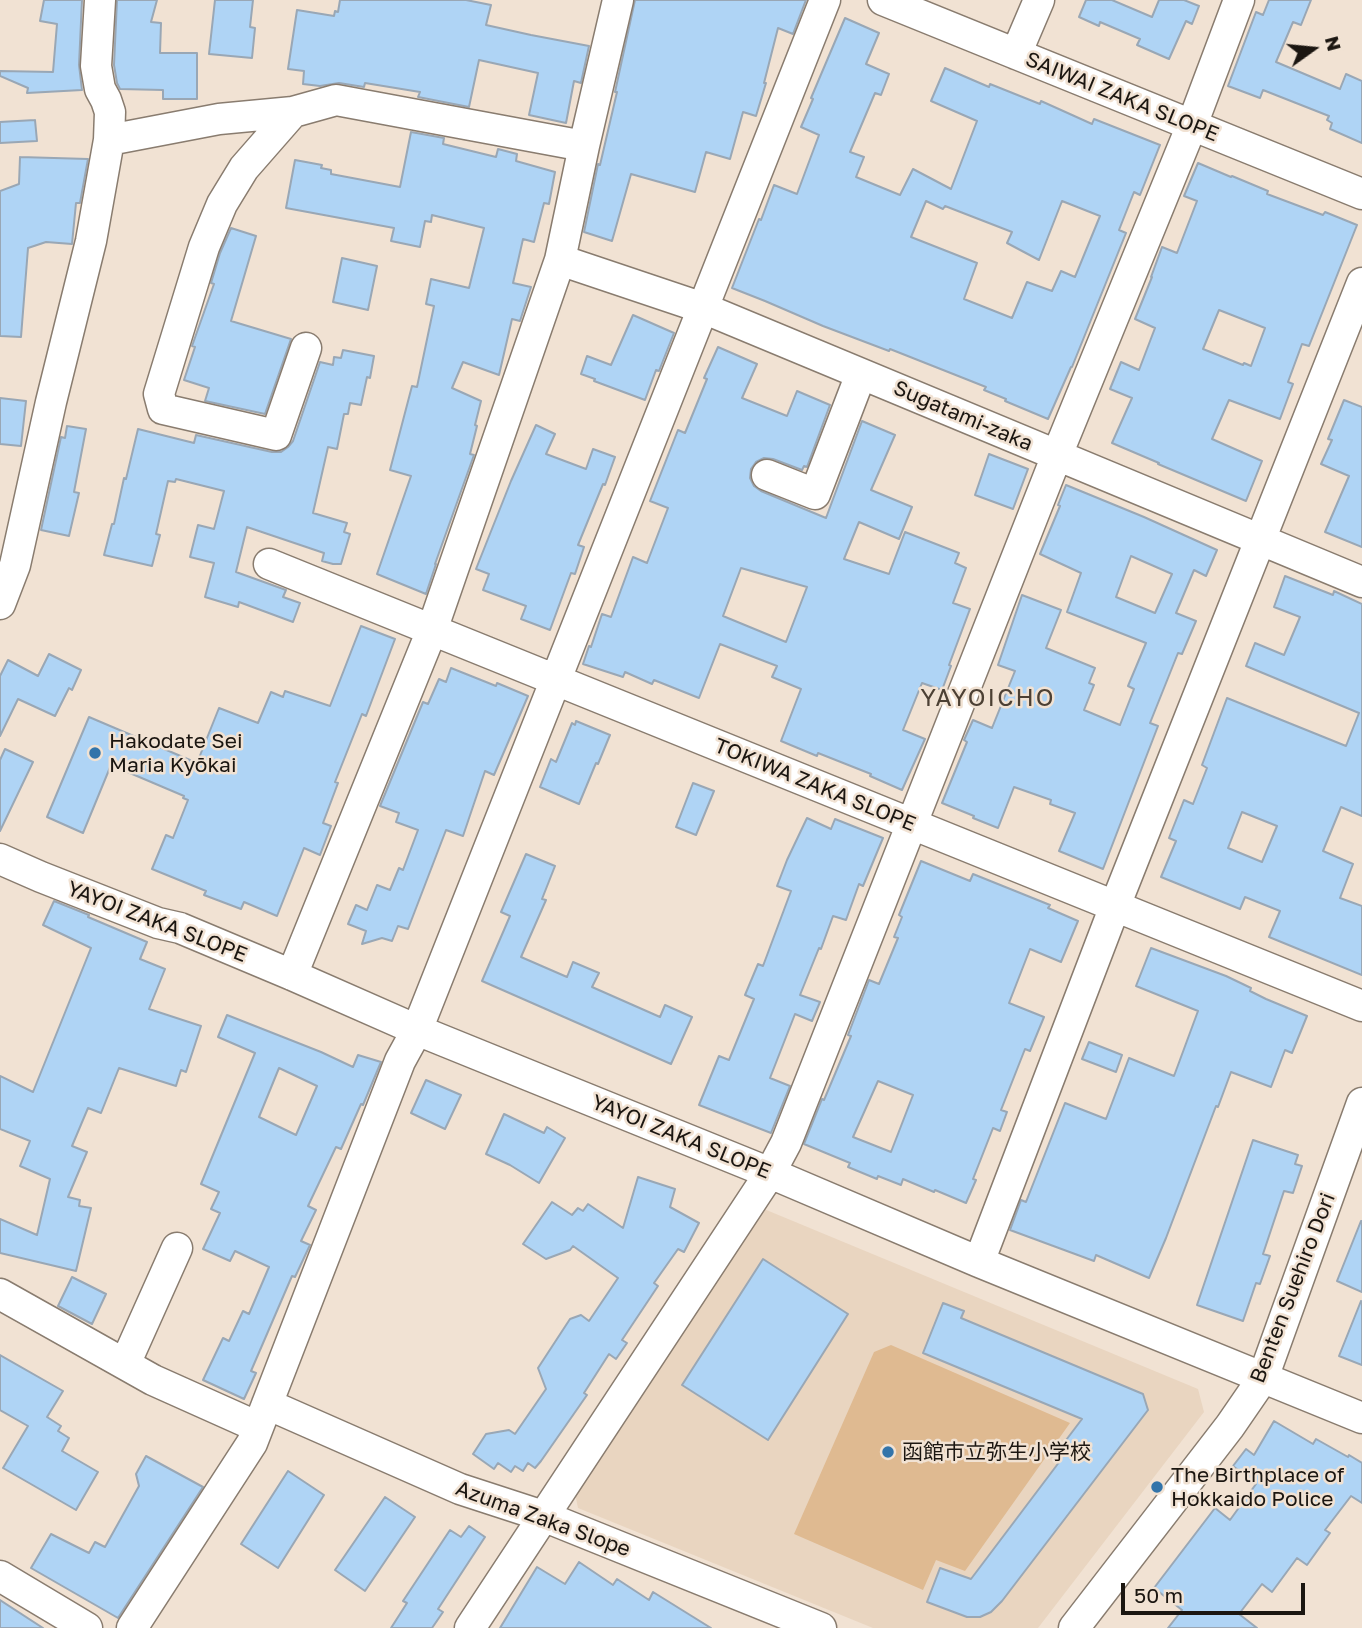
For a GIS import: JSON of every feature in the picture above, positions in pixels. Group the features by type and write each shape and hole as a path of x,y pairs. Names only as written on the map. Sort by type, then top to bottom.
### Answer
{"street":[{"path":"0,604 15,565 51,402 91,241 109,140 110,112 100,89 96,66 100,0"},
{"path":"292,975 432,630 560,260 618,0"},
{"path":"132,1628 252,1443 395,1074 417,1030 825,0"},
{"name":"SAIWAI ZAKA SLOPE","path":"883,0 1362,194"},
{"path":"1016,54 1039,0"},
{"path":"470,1628 770,1173 786,1143 1057,455 1192,125 1239,0"},
{"path":"109,140 219,119 293,112 336,100 584,146"},
{"path":"293,112 244,168 222,204 204,247 159,394 163,409 276,435 306,348"},
{"name":"Sugatami-zaka","path":"560,260 703,308 1362,582"},
{"path":"979,1262 1115,906 1362,283"},
{"path":"767,475 815,494 861,374"},
{"name":"TOKIWA ZAKA SLOPE","path":"269,564 1362,1006"},
{"name":"YAYOI ZAKA SLOPE","path":"0,859 145,918 180,928 417,1030 1362,1418"},
{"name":"Benten Suehiro Dori","path":"1074,1628 1264,1378 1362,1103"},
{"path":"125,1364 177,1248"},
{"name":"Azuma Zaka Slope","path":"0,1294 153,1380 262,1415 460,1489 544,1516 821,1628"},
{"path":"0,1576 87,1628"}],"shaded area":[{"name":"函館市立弥生小学校","path":"764,1209 1198,1389 1204,1412 1038,1628 873,1628 578,1508 575,1493"},
{"path":"891,1345 1070,1423 965,1571 936,1560 923,1590 794,1534 874,1352"}],"building":[{"path":"44,0 82,0 79,65 82,90 27,93 28,88 0,76 0,71 53,72 57,24 40,21"},
{"path":"117,0 157,0 151,22 161,23 160,53 197,53 197,99 163,99 163,90 120,89 114,65"},
{"path":"215,0 253,0 250,27 255,28 252,58 209,54"},
{"path":"340,0 466,0 491,5 486,25 589,46 581,83 574,81 566,123 529,115 538,73 479,60 469,107 418,97 420,92 365,83 364,87 339,83 320,86 303,84 304,71 288,69 297,10 334,16 335,11 338,12"},
{"path":"635,0 806,0 793,34 778,28 756,116 743,112 730,159 706,152 695,192 631,174 612,241 584,232 617,92"},
{"path":"1086,0 1112,0 1152,17 1159,0 1184,0 1199,6 1192,24 1186,21 1169,59 1137,45 1140,39 1100,22 1099,26 1079,17"},
{"path":"1269,0 1311,0 1301,25 1293,22 1276,62 1340,89 1346,74 1362,81 1362,143 1330,129 1332,123 1327,120 1329,116 1263,90 1260,98 1228,86 1256,12 1263,15"},
{"path":"845,18 879,33 866,64 889,74 881,95 875,93 850,152 864,157 856,177 900,195 913,169 951,189 977,121 931,101 945,68 989,87 990,84 1040,104 1041,101 1092,124 1094,119 1160,145 1140,195 1134,192 1119,230 1126,233 1048,419 1005,401 1006,399 984,390 986,387 823,326 732,288 774,185 797,194 819,135 801,127 813,99 811,98","holes":["926,201 943,209 945,206 1012,232 1007,243 1039,260 1062,201 1100,216 1075,277 1061,271 1052,291 1027,282 1012,318 964,299 977,263 911,237"]},
{"path":"35,120 37,141 0,143 0,122"},
{"path":"411,132 444,138 443,144 496,157 498,149 517,154 516,161 555,172 549,204 544,203 534,242 523,239 513,283 531,287 520,321 512,319 499,375 463,362 452,388 481,401 470,454 474,455 426,594 377,574 411,476 390,470 412,386 417,387 434,306 426,304 431,279 469,288 484,228 432,215 431,222 425,221 420,247 391,241 394,228 286,208 295,160 322,165 321,168 331,170 331,174 400,187"},
{"path":"20,157 88,159 80,203 76,203 72,244 46,242 28,248 21,337 0,336 0,191 19,184"},
{"path":"1198,163 1268,191 1267,194 1357,225 1309,346 1302,344 1288,382 1293,384 1280,419 1229,400 1212,439 1262,461 1246,501 1112,443 1132,398 1110,389 1121,362 1139,370 1155,328 1135,319 1162,247 1177,253 1197,201 1184,196","holes":["1219,310 1265,328 1251,366 1203,349"]},
{"path":"231,228 256,236 231,321 291,339 265,414 205,401 209,388 184,380 195,347 192,346 214,284 211,283 220,253"},
{"path":"342,258 377,266 368,310 333,302"},
{"path":"633,315 674,333 645,400 581,374 587,356 611,365"},
{"path":"718,347 757,364 742,398 787,416 797,391 830,405 807,467 804,466 802,470 764,458 756,462 751,469 750,478 754,486 761,491 826,518 862,421 895,435 871,490 912,507 899,539 859,522 844,559 889,574 905,532 959,553 955,563 966,568 953,603 970,609 942,690 922,683 903,730 925,739 902,790 870,776 871,774 781,741 801,689 772,677 777,666 720,644 699,698 654,680 652,684 625,672 623,677 583,664 602,614 611,617 633,557 647,563 668,508 650,501 678,430 685,433 707,379 704,378","holes":["741,568 807,587 786,642 723,616"]},
{"path":"343,350 374,356 361,405 350,403 348,414 344,414 337,449 328,447 313,513 347,523 344,532 350,534 341,564 322,561 324,553 247,527 236,572 286,590 283,597 300,603 293,622 239,602 238,607 205,597 214,563 190,557 198,525 214,529 224,491 176,479 175,482 168,481 156,534 160,535 152,566 104,555 138,429 194,443 196,435 281,452 293,441 320,362 333,365 334,357 341,358"},
{"path":"0,398 26,401 21,446 0,444"},
{"path":"1344,400 1362,407 1362,547 1325,532 1349,476 1321,464 1332,440 1328,439"},
{"path":"536,425 555,434 546,454 586,469 593,449 615,457 578,545 584,547 575,574 571,573 550,630 521,619 526,606 483,590 489,574 476,569"},
{"path":"67,426 86,429 74,492 79,493 69,536 41,530 61,437 65,438"},
{"path":"989,454 1028,469 1013,509 975,495"},
{"path":"1066,485 1217,550 1206,576 1194,570 1176,613 1196,621 1182,654 1178,653 1150,723 1158,726 1103,869 1059,851 1075,813 1050,804 1051,800 1014,787 998,828 942,803 973,720 992,728 1015,671 998,665 1022,595 1061,610 1046,648 1095,668 1089,683 1094,685 1084,710 1120,725 1134,689 1128,686 1146,643 1067,612 1081,573 1040,554 1060,506 1058,505","holes":["1131,556 1172,574 1155,613 1116,597"]},
{"path":"1285,576 1333,595 1334,591 1362,604 1362,816 1341,807 1323,851 1353,864 1340,898 1362,906 1362,975 1269,937 1280,911 1245,897 1240,909 1161,877 1176,841 1169,838 1184,800 1193,804 1207,768 1202,765 1227,698 1346,746 1359,713 1246,666 1255,643 1284,655 1300,617 1274,607","holes":["1242,812 1277,826 1262,862 1228,848"]},
{"path":"361,626 395,639 366,716 362,714 335,782 338,783 323,823 331,826 320,855 304,848 277,916 244,902 241,909 204,895 206,891 152,869 166,835 173,838 188,800 183,798 184,796 111,765 83,833 47,817 89,717 197,763 219,708 258,723 271,692 283,697 285,691 330,706"},
{"path":"49,654 81,670 72,690 69,688 55,716 18,699 0,736 0,676 8,660 38,676"},
{"path":"451,668 528,696 494,775 485,771 463,836 446,830 408,929 398,926 392,941 382,938 362,944 366,931 348,924 356,905 367,910 377,885 390,890 399,868 403,870 418,830 396,822 399,813 380,806 423,702 428,704 439,679 446,682"},
{"path":"576,721 610,735 579,804 540,787 551,759 556,762 572,723 575,725"},
{"path":"5,749 33,762 0,831 0,760"},
{"path":"693,783 714,791 696,835 676,827"},
{"path":"807,818 831,829 835,819 883,838 863,886 859,884 846,920 833,916 800,995 820,1002 812,1021 795,1014 770,1078 790,1086 771,1133 699,1105 719,1056 729,1060 754,999 745,995 758,964 763,966 791,891 777,886"},
{"path":"526,854 555,866 542,899 546,900 521,957 567,977 573,962 599,973 592,987 660,1017 665,1005 692,1017 671,1064 482,981 510,916 501,912"},
{"path":"921,861 970,881 973,874 1050,905 1048,908 1078,921 1061,962 1030,949 1009,1003 1044,1017 1030,1051 1025,1049 1001,1110 1007,1112 1000,1131 993,1128 966,1203 903,1179 901,1185 878,1176 877,1179 848,1167 850,1163 804,1144 851,1036 848,1035 869,980 879,984 898,938 894,937 902,917 899,915","holes":["878,1081 913,1095 891,1152 853,1137"]},
{"path":"54,901 147,942 140,959 165,969 149,1009 201,1026 186,1072 181,1070 176,1086 119,1068 101,1113 88,1108 72,1146 87,1152 68,1197 80,1200 79,1206 91,1208 76,1271 0,1253 0,1219 37,1235 50,1179 20,1166 30,1141 0,1129 0,1076 33,1092 91,948 43,925"},
{"path":"1151,948 1226,976 1266,999 1307,1016 1292,1053 1285,1050 1271,1087 1231,1072 1149,1278 1096,1255 1094,1261 1010,1230 1021,1200 1026,1202 1065,1103 1106,1119 1129,1058 1174,1076 1198,1011 1136,986"},
{"path":"227,1015 353,1067 358,1055 381,1062 341,1149 336,1147 308,1206 316,1210 301,1241 310,1245 295,1277 292,1276 251,1371 256,1373 244,1399 203,1380 223,1338 229,1341 243,1311 249,1314 269,1267 235,1251 230,1261 203,1249 220,1213 211,1209 219,1192 201,1184 255,1053 218,1037","holes":["279,1068 317,1086 296,1135 259,1117"]},
{"path":"1089,1042 1122,1055 1116,1072 1082,1059"},
{"path":"426,1080 461,1095 445,1129 411,1113"},
{"path":"504,1114 544,1133 547,1127 565,1138 539,1183 486,1154"},
{"path":"1253,1140 1298,1155 1295,1164 1302,1166 1293,1193 1284,1191 1263,1254 1270,1256 1260,1284 1256,1283 1243,1321 1197,1305"},
{"path":"638,1177 675,1189 670,1207 699,1223 684,1252 678,1249 654,1283 658,1286 622,1340 627,1343 616,1359 609,1354 584,1393 587,1395 541,1461 535,1468 528,1463 523,1471 515,1466 511,1472 498,1463 494,1469 473,1454 486,1434 509,1430 515,1434 546,1389 538,1368 570,1319 581,1315 589,1321 618,1278 573,1246 570,1250 546,1259 523,1244 552,1202 572,1215 578,1208 583,1211 588,1204 623,1228"},
{"path":"1362,1221 1362,1292 1337,1281"},
{"path":"763,1259 848,1314 768,1440 682,1385"},
{"path":"72,1277 106,1294 92,1324 58,1306"},
{"path":"1362,1302 1362,1365 1339,1356"},
{"path":"943,1303 964,1311 961,1318 1143,1394 1148,1410 1002,1601 991,1612 980,1617 967,1617 927,1602 940,1568 971,1579 1060,1461 1054,1456 1082,1419 923,1353"},
{"path":"0,1355 63,1391 47,1417 61,1426 58,1431 69,1438 62,1451 98,1472 76,1510 3,1468 28,1426 0,1410"},
{"path":"1274,1421 1313,1444 1316,1439 1362,1463 1362,1503 1351,1496 1325,1530 1330,1533 1307,1565 1297,1558 1272,1592 1262,1584 1239,1614 1257,1628 1168,1628 1182,1610 1154,1588 1215,1508 1230,1520 1256,1484 1233,1466 1246,1449 1254,1455"},
{"path":"146,1456 203,1487 118,1618 31,1568 51,1534 89,1553 95,1542 105,1547 139,1486 136,1474"},
{"path":"288,1471 324,1495 278,1568 241,1544"},
{"path":"385,1497 415,1517 365,1591 335,1570"},
{"path":"469,1526 485,1537 438,1609 443,1612 432,1628 391,1628 407,1603 403,1601 450,1530 461,1537"},
{"path":"579,1562 613,1585 617,1579 649,1600 653,1592 711,1628 500,1628 537,1567 565,1584"},
{"path":"0,1600 43,1628 0,1628"}],"place":[{"name":"Hakodate Sei Maria Kyōkai","path":"95,753"},
{"name":"函館市立弥生小学校","path":"888,1452"},
{"name":"The Birthplace of Hokkaido Police","path":"1157,1487"}],"district":[{"name":"YAYOICHO","path":"988,698"}]}
